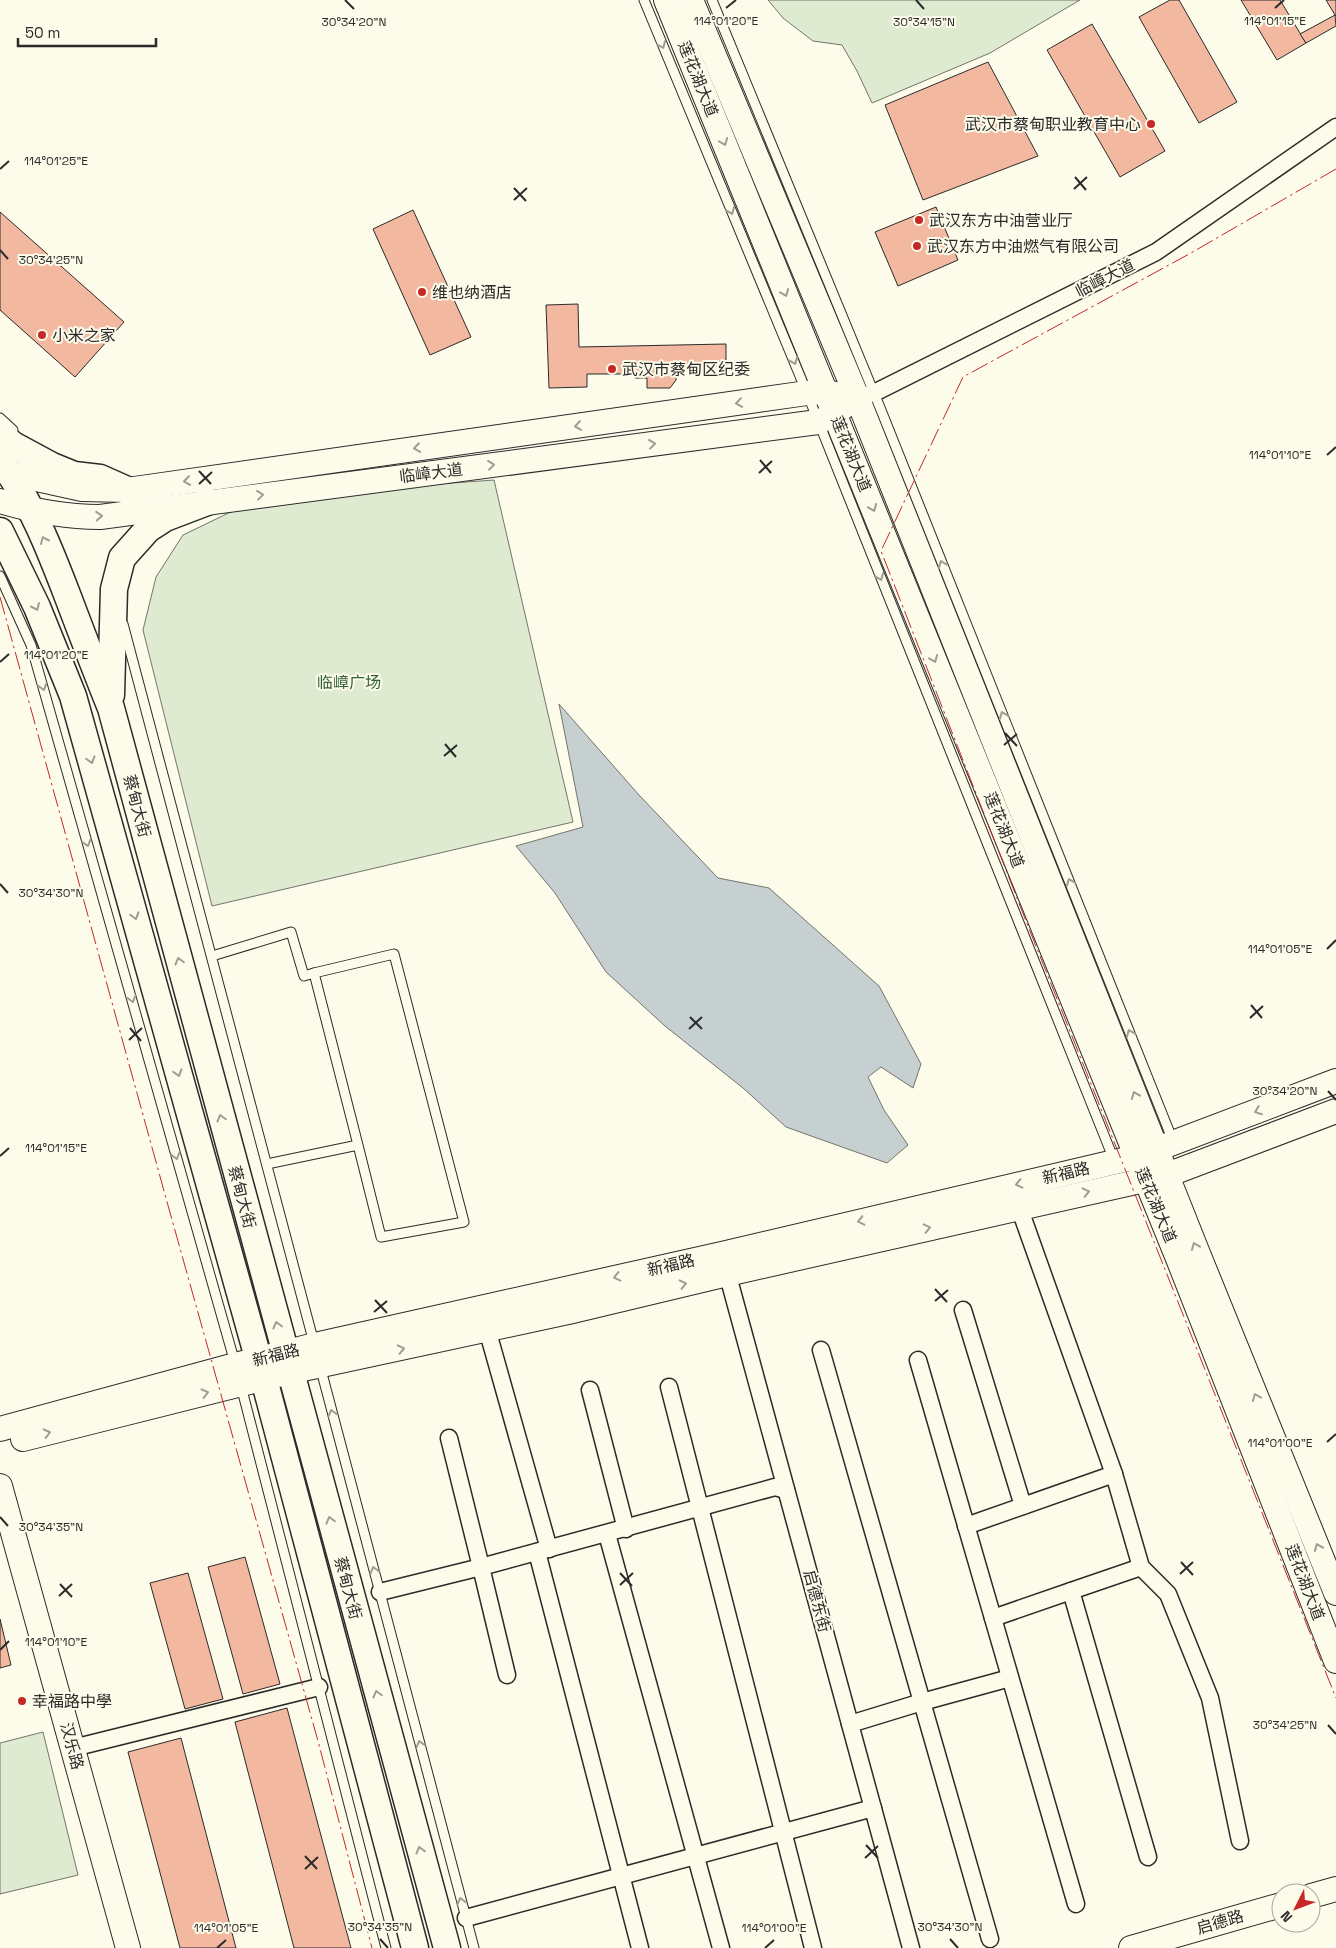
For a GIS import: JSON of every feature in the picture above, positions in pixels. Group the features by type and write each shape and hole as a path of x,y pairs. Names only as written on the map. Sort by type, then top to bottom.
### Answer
{"main road":[{"path":"15,437 13,444 52,466 74,475 100,478 127,490"},
{"name":"蔡甸大街","path":"3,468 31,510 56,566 110,708 446,1948"},
{"path":"110,708 114,589 122,558 148,529 165,518 207,502"},
{"name":"蔡甸大街","path":"0,531 10,573 37,607 73,696 246,1372 415,1948"},
{"path":"0,550 10,573"}],"street":[{"name":"莲花湖大道","path":"666,0 821,405 1336,1592"},
{"name":"莲花湖大道","path":"691,0 865,395 1145,1153"},
{"name":"临嶂大道","path":"0,501 31,510 74,517 100,517 207,502 821,405 865,395 1156,252 1336,127"},
{"name":"临嶂大道","path":"3,468 82,489 127,490 821,405"},
{"name":"新福路","path":"318,1355 487,1329 568,1312 725,1264 1145,1153 1336,1081"},
{"name":"新福路","path":"0,1429 318,1355 725,1264 1019,1207 1156,1177 1336,1111"},
{"name":"莲花湖大道","path":"1156,1177 1179,1261 1336,1661"},
{"path":"1019,1207 1114,1474 1140,1567 1168,1594 1210,1698 1240,1841"},
{"name":"启德东街","path":"725,1264 911,1948"},
{"path":"963,1310 1023,1506"},
{"path":"487,1329 640,1948"},
{"path":"821,1350 990,1939"},
{"path":"918,1360 1076,1904"},
{"name":"新福路","path":"0,1445 246,1372"},
{"path":"669,1387 813,1948"},
{"path":"590,1390 626,1529"},
{"path":"449,1438 507,1675"},
{"path":"966,1526 1114,1474"},
{"name":"汉乐路","path":"0,1486 128,1948"},
{"path":"380,1592 543,1551 775,1488 786,1490"},
{"path":"607,1534 721,1948"},
{"path":"993,1618 1140,1567"},
{"path":"1071,1591 1148,1857"},
{"path":"850,1724 1010,1678"},
{"path":"73,1748 318,1687"},
{"path":"466,1918 873,1808"},
{"path":"1321,1893 1336,1889"},
{"name":"启德路","path":"1131,1948 1271,1908"}],"lane":[{"name":"莲花湖大道","path":"644,0 821,405"},
{"name":"莲花湖大道","path":"712,0 865,395"},
{"path":"0,418 15,437"},
{"name":"蔡甸大街","path":"114,589 474,1948"},
{"path":"212,956 292,932 304,976 314,973 394,954 464,1222 381,1237 314,973"},
{"path":"267,1164 358,1145"},
{"name":"蔡甸大街","path":"246,1372 318,1687 386,1948"}],"green space":[{"path":"768,0 1080,0 990,53 872,103 842,45 813,41 783,18"},
{"name":"临嶂广场","path":"494,480 573,822 212,906 143,630 156,577 183,535 243,506 327,492"},
{"path":"43,1732 78,1875 0,1894 0,1743"}],"shaded area":[{"path":"559,704 639,795 718,878 769,888 879,986 921,1064 913,1088 881,1067 868,1077 884,1110 908,1145 887,1163 786,1127 743,1088 665,1026 606,972 555,893 516,846 583,827"}],"building":[{"path":"1170,0 1179,0 1237,102 1199,123 1139,17"},
{"path":"1241,0 1280,0 1306,43 1277,60"},
{"path":"1326,0 1336,0 1336,16 1335,15"},
{"path":"1335,15 1336,26 1306,43 1300,34"},
{"path":"1092,24 1165,151 1120,177 1047,50"},
{"path":"988,62 1038,156 923,200 885,105"},
{"name":"武汉东方中油燃气有限公司","path":"936,207 958,260 898,286 875,232"},
{"path":"413,210 471,337 430,355 373,229"},
{"path":"0,212 124,322 75,377 0,310"},
{"path":"578,304 579,347 726,344 726,366 676,367 676,380 670,388 647,388 647,378 635,378 634,374 587,374 587,387 549,388 546,305"},
{"path":"245,1557 280,1684 243,1694 208,1567"},
{"path":"188,1573 223,1699 185,1709 150,1583"},
{"path":"0,1619 11,1665 0,1668"},
{"path":"287,1708 351,1948 294,1948 235,1722"},
{"path":"181,1738 236,1948 180,1948 128,1752"}],"power":[{"path":"1336,169 1191,253 963,377 881,551 1026,921 1336,1698"},
{"path":"0,597 318,1741 372,1948"}],"place":[{"name":"武汉市蔡甸职业教育中心","path":"1151,124"},
{"name":"武汉东方中油营业厅","path":"919,220"},
{"name":"武汉东方中油燃气有限公司","path":"917,246"},
{"name":"维也纳酒店","path":"422,292"},
{"name":"小米之家","path":"42,335"},
{"name":"武汉市蔡甸区纪委","path":"612,369"},
{"name":"幸福路中學","path":"22,1701"}]}
